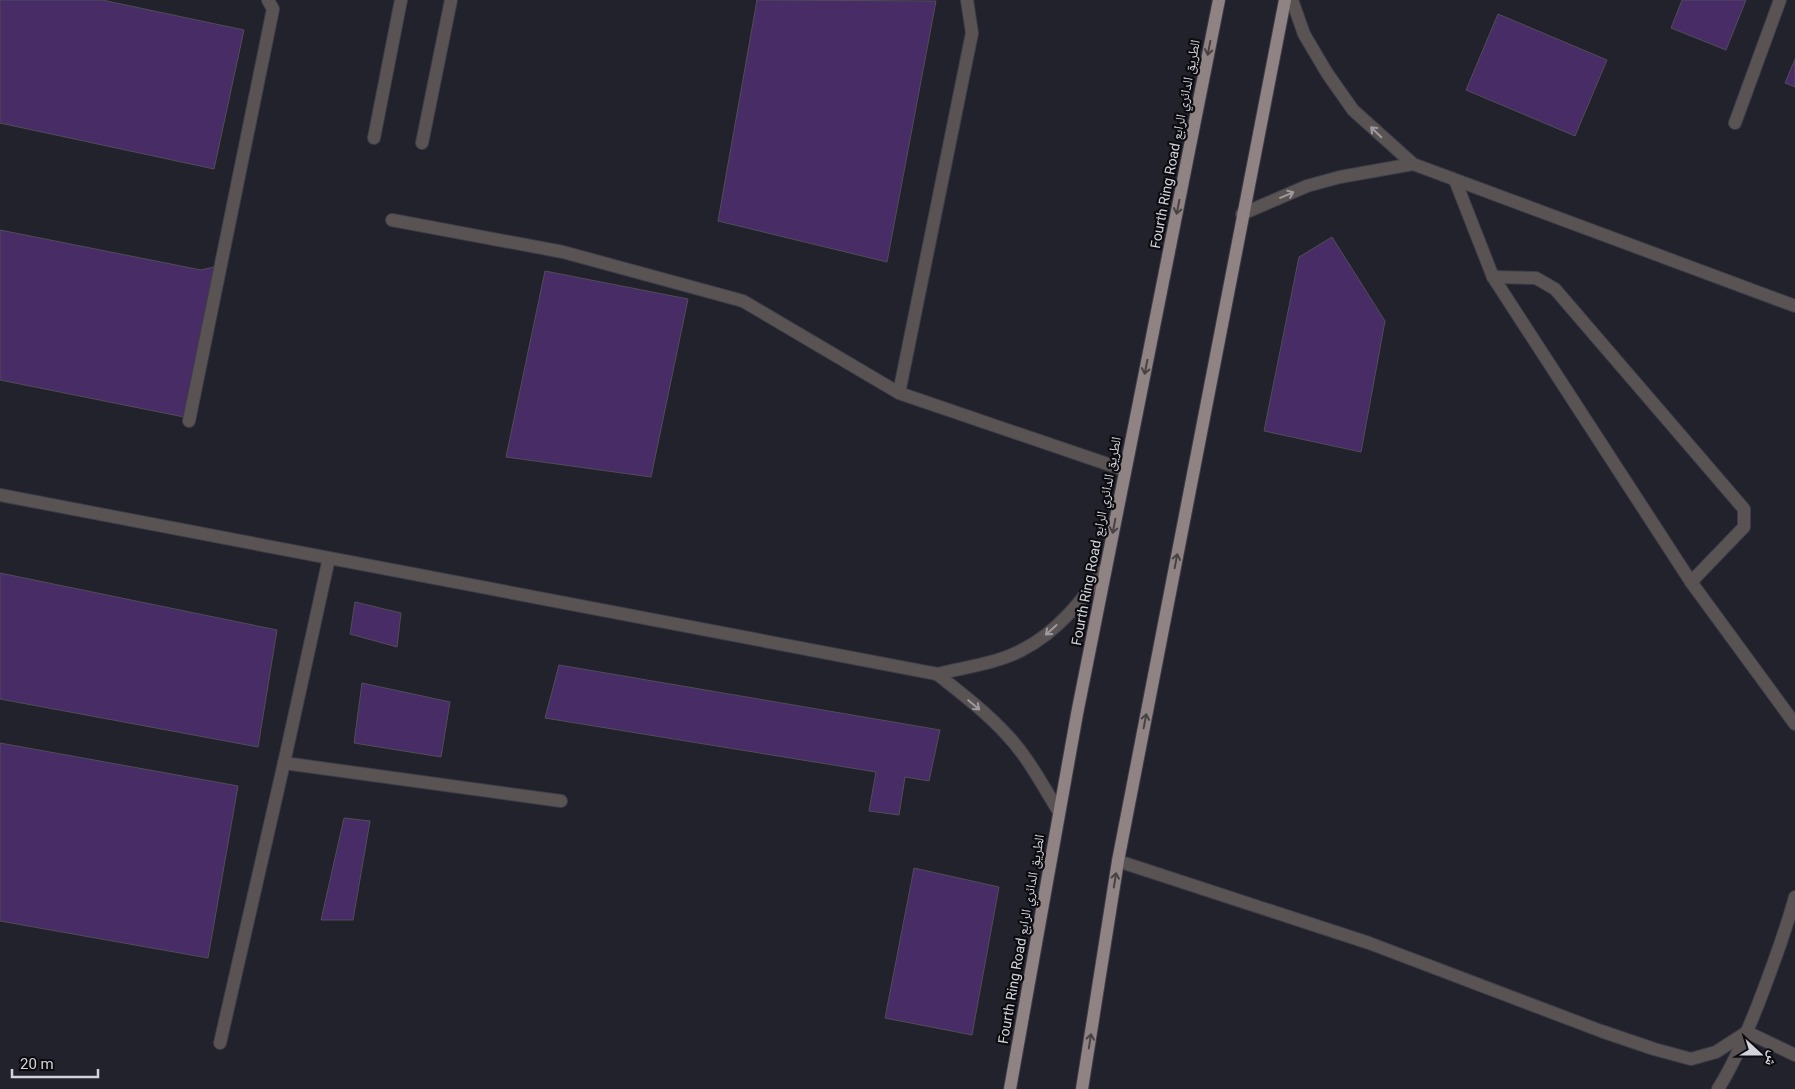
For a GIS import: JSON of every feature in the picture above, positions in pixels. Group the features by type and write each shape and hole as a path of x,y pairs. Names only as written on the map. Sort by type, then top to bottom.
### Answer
{"main road":[{"name":"Fourth Ring Road الطريق الدائري الرابع","path":"1010,1089 1059,812 1106,567 1219,0"},
{"path":"1082,1089 1118,861 1285,0"}],"street":[{"path":"189,421 274,9 268,0"},
{"path":"374,138 402,0"},
{"path":"422,143 450,0"},
{"path":"899,392 972,33 967,0"},
{"path":"1292,0 1304,34 1327,73 1348,102 1378,134 1413,164 1795,306"},
{"path":"1735,123 1780,0"},
{"path":"1242,214 1307,186 1340,177 1413,164"},
{"path":"1456,180 1493,278 1691,582 1795,724"},
{"path":"392,220 563,252 743,301 899,392 1125,470"},
{"path":"1493,278 1536,278 1555,289 1744,509 1744,527 1691,582"},
{"path":"0,495 937,674 985,663 1023,650 1047,634 1079,604 1106,567"},
{"path":"220,1043 329,558"},
{"path":"937,674 987,715 1008,736 1030,766 1059,812"},
{"path":"284,763 561,801"},
{"path":"1118,861 1369,943 1601,1031 1654,1049 1691,1059 1716,1052 1747,1032"},
{"path":"1718,1089 1747,1032 1782,944 1795,897"},
{"path":"1747,1032 1795,1055"}],"building":[{"path":"0,0 102,0 244,30 214,169 0,123"},
{"path":"757,0 936,1 887,262 718,221"},
{"path":"1682,0 1746,0 1726,50 1671,28"},
{"path":"1498,14 1607,60 1575,136 1466,90"},
{"path":"1795,59 1795,87 1785,83"},
{"path":"0,230 201,270 214,267 184,417 0,380"},
{"path":"1332,237 1385,321 1361,452 1264,431 1299,257"},
{"path":"545,271 688,299 651,477 506,457"},
{"path":"0,573 277,630 258,747 0,699"},
{"path":"355,602 401,613 397,647 350,634"},
{"path":"559,665 940,730 929,781 905,777 899,815 869,811 876,772 545,718"},
{"path":"362,683 450,702 441,757 354,743"},
{"path":"0,743 238,786 208,958 0,921"},
{"path":"344,818 370,821 353,920 321,920"},
{"path":"914,868 999,887 972,1035 885,1018"}]}
